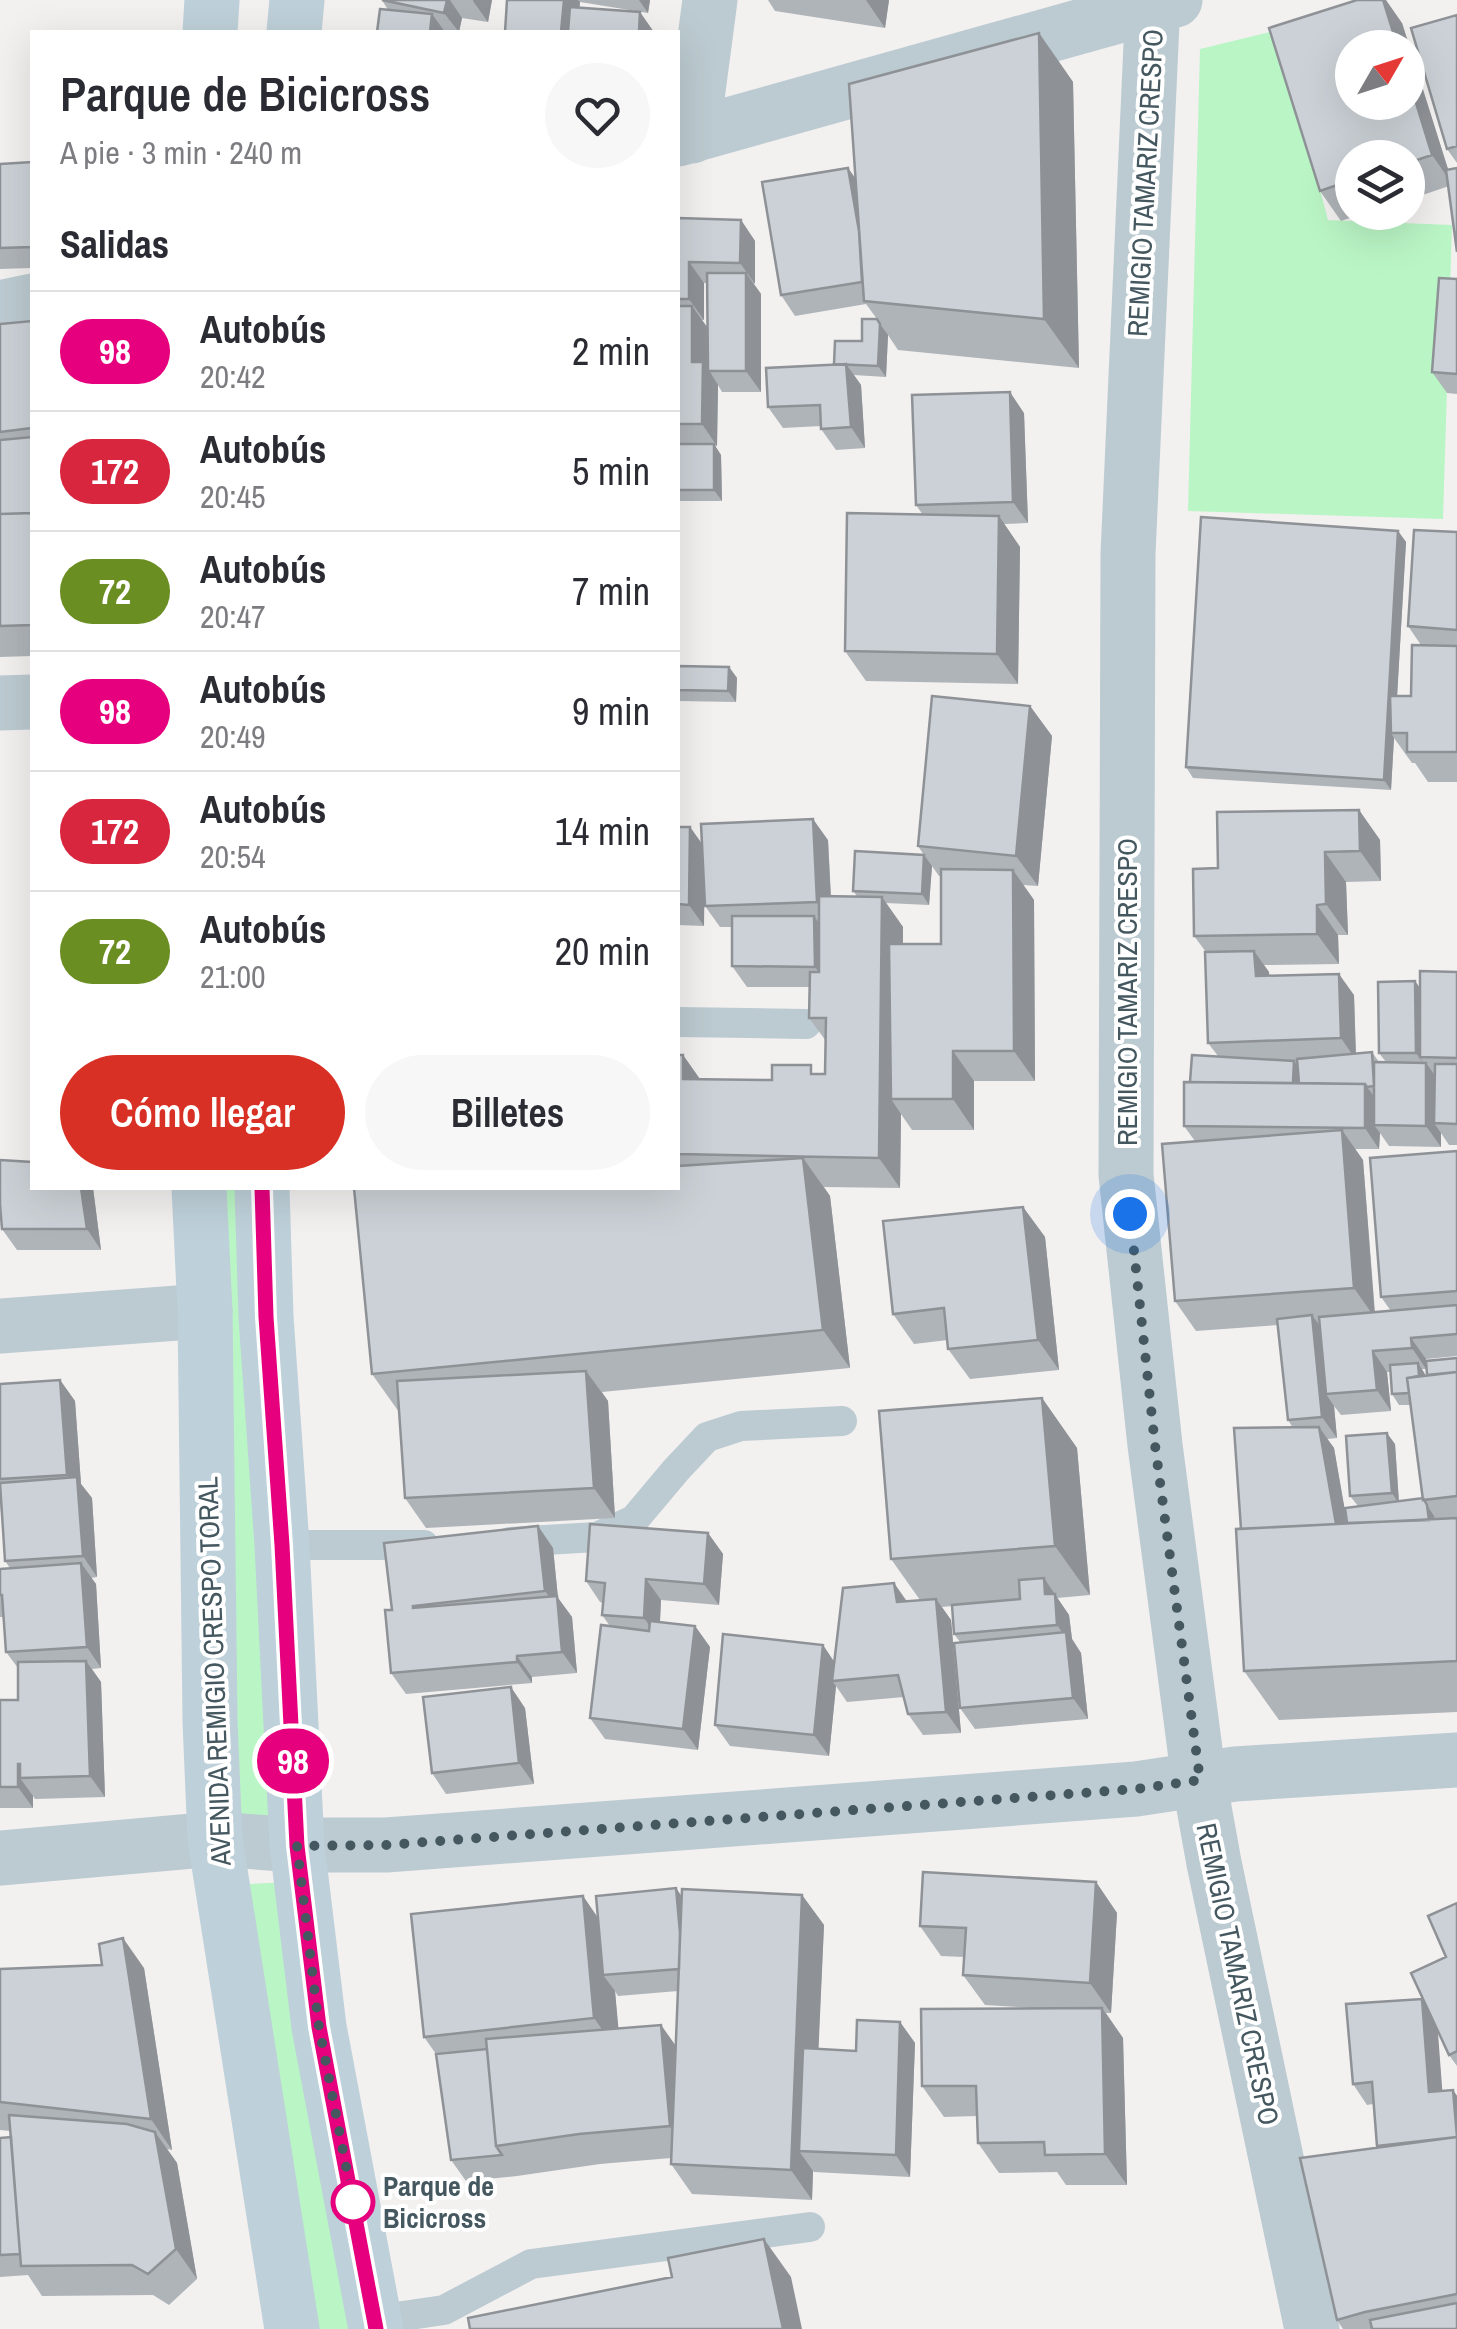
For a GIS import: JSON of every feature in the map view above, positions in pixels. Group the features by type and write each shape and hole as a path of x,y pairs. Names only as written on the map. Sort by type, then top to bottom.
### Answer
{"main road":[{"path":"210,30 212,0"},
{"path":"294,30 297,0"},
{"name":"AVENIDA REMIGIO CRESPO TORAL","path":"199,1190 205,1311 214,1839 292,2329"},
{"path":"262,1190 297,1846 319,2027 375,2324"}],"street":[{"path":"710,0 685,138 1160,2"},
{"name":"REMIGIO TAMARIZ CRESPO","path":"1160,2 1128,554 1126,1175 1155,1445 1200,1780 1312,2329"},
{"path":"0,308 30,301"},
{"path":"0,702 30,702"},
{"path":"0,1326 205,1311"},
{"path":"0,1858 214,1839 297,1846 386,1845 1136,1789 1234,1774 1457,1760"}],"lane":[{"path":"680,1022 806,1024"},
{"path":"484,1543 597,1537 634,1520 707,1437 741,1426 842,1421"},
{"path":"282,1545 446,1544"},
{"path":"375,2324 444,2310 531,2264 810,2227"}],"green space":[{"path":"1278,30 1328,220 1335,220 1335,230 1425,230 1425,224 1452,225 1443,519 1188,511 1200,49"},
{"path":"206,1190 261,1190 280,1832 228,1822"},
{"path":"288,1882 368,2329 300,2329 229,1885"}],"building":[{"path":"382,0 447,0 444,13"},
{"path":"507,0 564,0 561,30 505,30"},
{"path":"1357,0 1383,0 1392,30 1335,30 1335,120 1421,120 1432,155 1425,157 1425,140 1335,140 1335,186 1320,191 1269,28"},
{"path":"570,7 640,12 639,30 568,30"},
{"path":"380,9 432,14 430,30 377,30"},
{"path":"1457,15 1457,146 1447,149 1425,75 1425,30 1411,28"},
{"path":"1039,33 1044,319 864,301 849,84"},
{"path":"30,162 30,247 0,248 0,164"},
{"path":"848,168 859,231 862,282 781,295 762,182"},
{"path":"1457,168 1457,252 1446,170"},
{"path":"680,218 741,220 740,263 689,262 689,299 680,299"},
{"path":"707,273 746,273 746,371 708,371"},
{"path":"1439,278 1457,279 1457,374 1432,372"},
{"path":"680,306 692,306 692,362 703,362 702,424 680,424"},
{"path":"862,319 877,319 880,324 878,366 834,364 835,341 862,341"},
{"path":"30,321 30,428 0,432 0,324"},
{"path":"846,364 851,427 821,429 820,405 768,407 766,368"},
{"path":"1010,392 1013,502 916,505 912,395"},
{"path":"30,437 30,513 0,514 0,440"},
{"path":"680,444 714,444 714,490 680,490"},
{"path":"30,513 30,625 0,626 0,514"},
{"path":"847,513 999,516 997,654 845,651"},
{"path":"1201,517 1398,531 1384,780 1186,767"},
{"path":"1414,530 1457,532 1457,630 1408,626"},
{"path":"1412,645 1457,646 1457,752 1407,752 1407,733 1391,733 1390,696 1411,696"},
{"path":"680,666 729,667 728,691 680,690"},
{"path":"932,696 1030,706 1016,856 918,846"},
{"path":"1359,810 1360,851 1325,852 1326,904 1317,905 1317,934 1194,936 1193,869 1218,868 1217,812"},
{"path":"813,819 817,902 705,906 701,824"},
{"path":"680,827 690,827 689,905 680,904"},
{"path":"855,851 924,855 922,894 853,891"},
{"path":"941,869 1013,870 1014,1051 953,1051 953,1099 891,1099 889,944 941,944"},
{"path":"819,896 882,897 879,1158 680,1154 680,1055 683,1079 772,1080 772,1065 811,1065 811,1074 825,1074 826,1018 809,1018 810,972 819,972"},
{"path":"732,916 814,916 815,967 732,966"},
{"path":"1254,951 1256,976 1339,974 1341,1038 1208,1043 1205,952"},
{"path":"1420,971 1457,972 1457,1058 1420,1057"},
{"path":"1415,981 1416,1053 1379,1053 1378,982"},
{"path":"1372,1052 1374,1086 1299,1083 1297,1059"},
{"path":"1192,1055 1294,1061 1293,1083 1190,1082"},
{"path":"1374,1062 1426,1063 1426,1126 1374,1125"},
{"path":"1435,1064 1457,1064 1457,1124 1434,1123"},
{"path":"1184,1082 1365,1084 1365,1128 1184,1126"},
{"path":"1342,1130 1354,1288 1175,1301 1162,1144"},
{"path":"1457,1151 1457,1291 1381,1297 1370,1158"},
{"path":"803,1158 823,1330 372,1374 354,1190 680,1190 680,1166"},
{"path":"0,1160 30,1162 30,1190 81,1190 87,1229 2,1229"},
{"path":"1023,1207 1038,1340 948,1349 944,1308 893,1314 883,1221"},
{"path":"1457,1305 1457,1334 1411,1338 1412,1348 1373,1351 1377,1390 1326,1394 1319,1317"},
{"path":"1312,1315 1322,1417 1288,1420 1277,1319"},
{"path":"1457,1358 1457,1372 1427,1375 1426,1361"},
{"path":"1418,1363 1419,1376 1407,1378 1409,1393 1392,1394 1390,1365"},
{"path":"586,1371 594,1488 405,1498 397,1381"},
{"path":"1457,1372 1457,1496 1423,1500 1407,1378"},
{"path":"60,1380 67,1475 0,1479 0,1384"},
{"path":"1042,1398 1055,1546 891,1559 879,1411"},
{"path":"1319,1427 1336,1524 1241,1529 1234,1428"},
{"path":"1387,1433 1392,1493 1350,1496 1346,1436"},
{"path":"77,1477 83,1556 5,1561 0,1483"},
{"path":"1423,1498 1429,1520 1347,1523 1345,1508"},
{"path":"1457,1518 1457,1661 1244,1671 1236,1529"},
{"path":"590,1524 708,1533 704,1584 646,1579 644,1618 602,1615 605,1583 586,1581"},
{"path":"538,1526 545,1591 413,1608 557,1596 562,1652 517,1656 517,1662 391,1673 385,1610 392,1610 384,1543"},
{"path":"81,1563 87,1647 6,1652 0,1569"},
{"path":"1044,1578 1045,1594 1055,1594 1057,1625 954,1634 952,1605 1020,1599 1019,1580"},
{"path":"894,1583 897,1602 936,1599 946,1712 908,1714 898,1675 832,1681 843,1588"},
{"path":"650,1621 695,1626 683,1729 590,1718 601,1625 649,1631"},
{"path":"1066,1632 1073,1698 960,1708 954,1643"},
{"path":"723,1634 823,1645 814,1735 715,1725"},
{"path":"86,1661 90,1776 20,1778 18,1764 18,1787 0,1787 0,1700 18,1700 18,1662"},
{"path":"511,1687 519,1763 432,1773 423,1697"},
{"path":"923,1872 1096,1882 1090,1983 963,1975 966,1928 920,1926"},
{"path":"676,1888 679,1969 603,1975 596,1896"},
{"path":"682,1889 802,1895 791,2170 671,2164"},
{"path":"583,1896 594,2018 424,2037 411,1914"},
{"path":"1457,1903 1457,2051 1449,2055 1411,1973 1446,1957 1428,1916"},
{"path":"123,1938 151,2119 0,2102 0,1969 102,1965 99,1944"},
{"path":"1422,1999 1429,2092 1453,2090 1457,2137 1377,2146 1372,2082 1353,2084 1346,2004"},
{"path":"1102,2008 1105,2154 1045,2155 1044,2142 978,2143 976,2086 922,2086 921,2009"},
{"path":"857,2020 900,2022 896,2155 799,2151 803,2048 856,2051"},
{"path":"661,2025 670,2126 496,2146 486,2039"},
{"path":"487,2049 496,2146 502,2155 451,2160 436,2054"},
{"path":"9,2115 127,2124 155,2132 176,2249 148,2274 132,2265 21,2266"},
{"path":"11,2137 20,2254 0,2255 0,2138"},
{"path":"1457,2137 1457,2294 1337,2320 1300,2158"},
{"path":"764,2239 783,2329 470,2329 468,2318 672,2277 668,2258"},
{"path":"1457,2303 1457,2329 1372,2329 1370,2320"}],"bus line":[{"name":"98","path":"262,1190 297,1846 319,2027 376,2329"}],"place":[{"name":"Parque de Bicicross","path":"353,2202"}],"route":[{"path":"353,2202 319,2027 297,1846 386,1845 1136,1789 1200,1780 1155,1445 1130,1214"}]}
